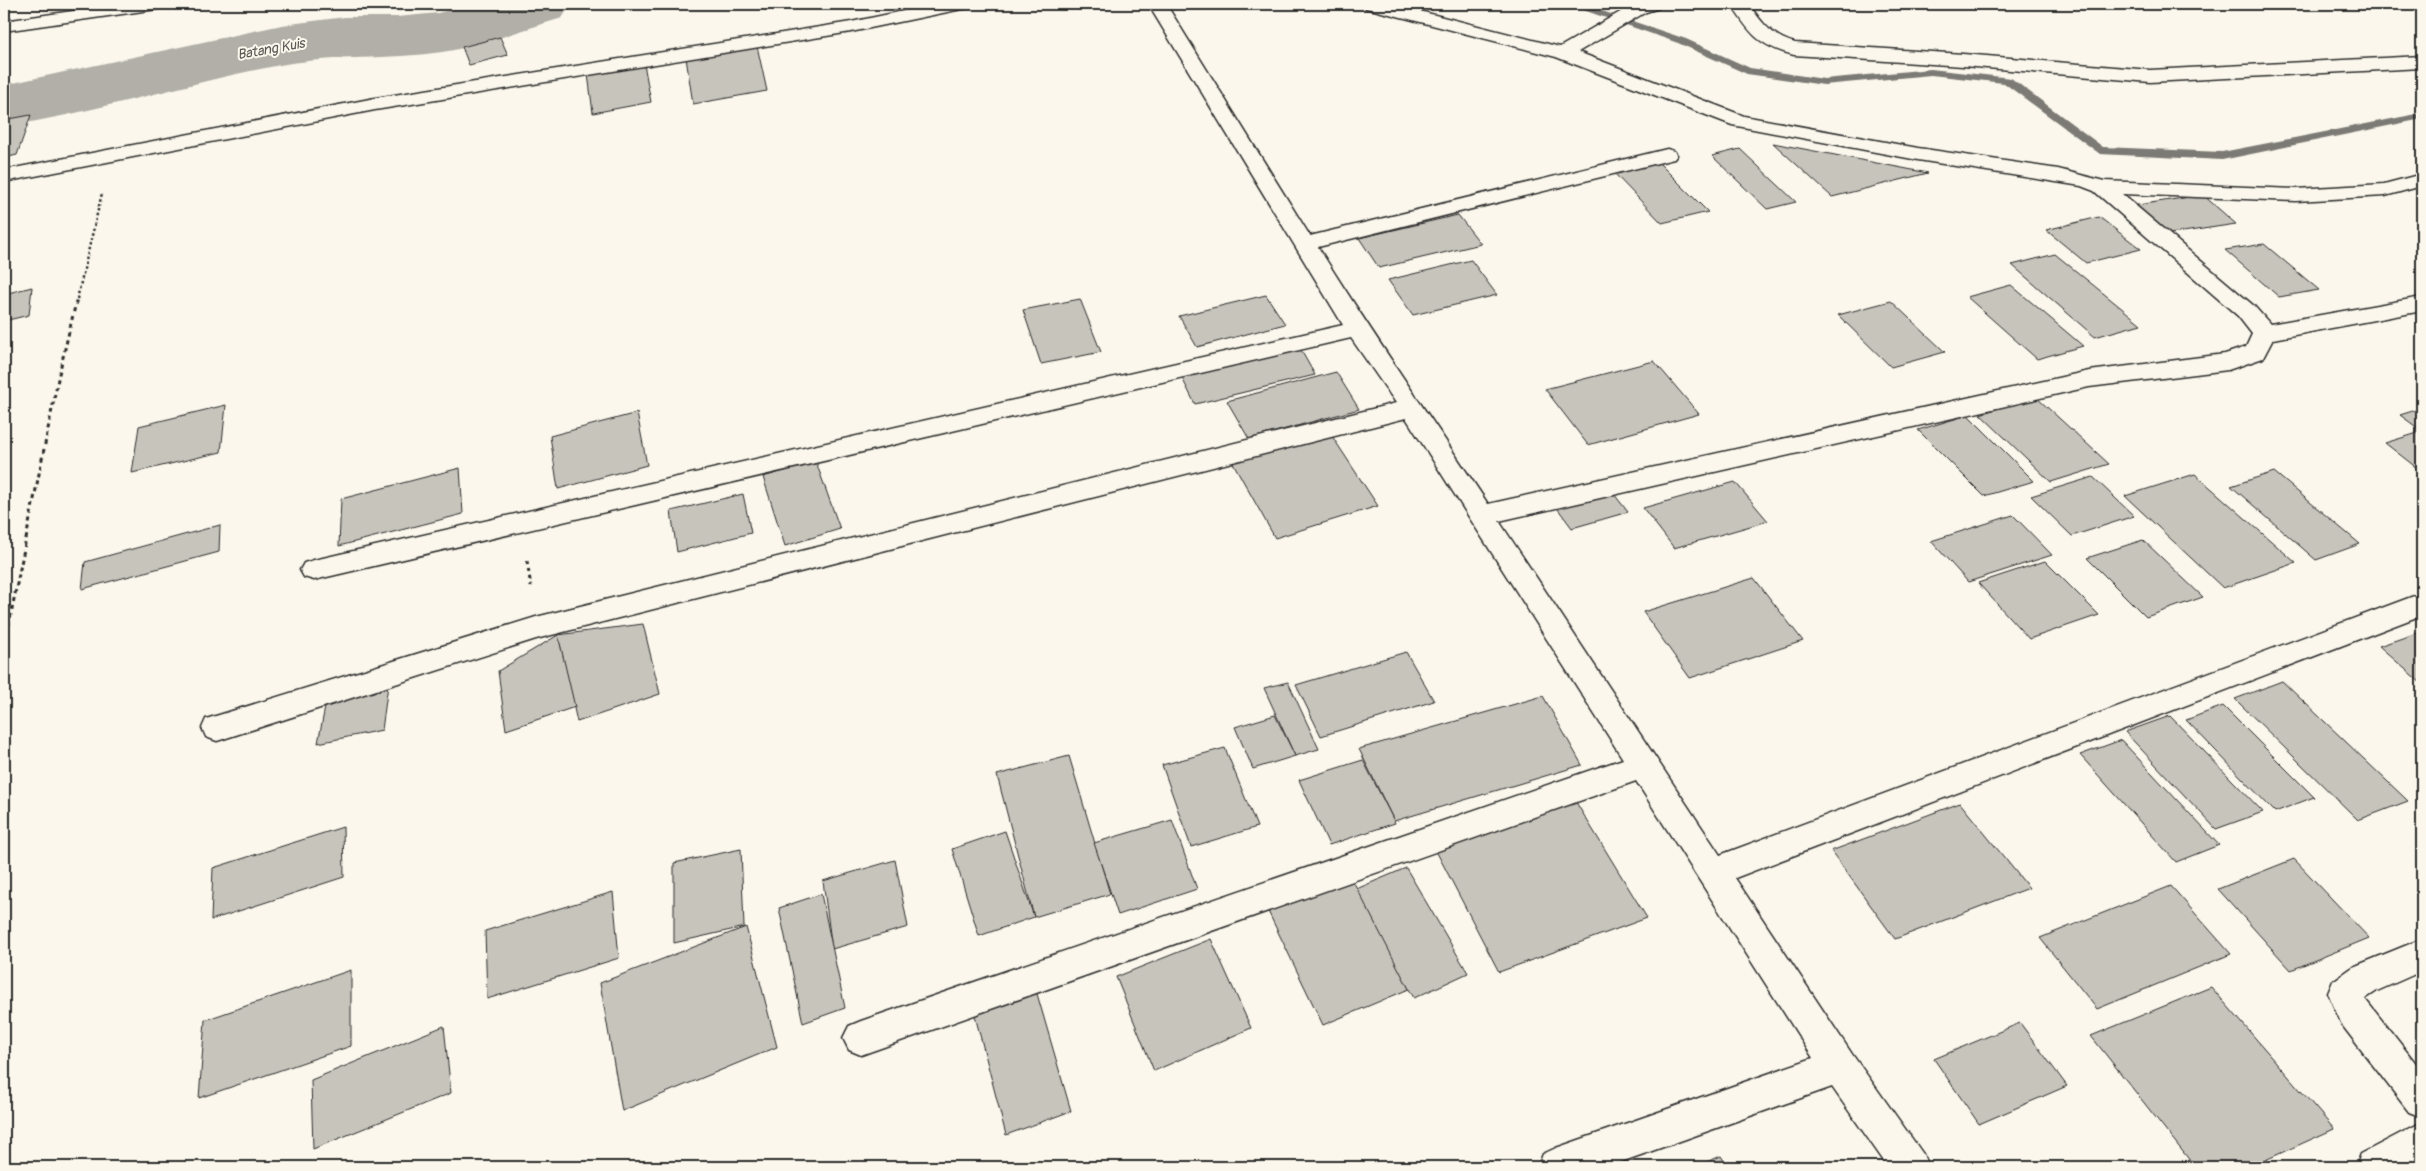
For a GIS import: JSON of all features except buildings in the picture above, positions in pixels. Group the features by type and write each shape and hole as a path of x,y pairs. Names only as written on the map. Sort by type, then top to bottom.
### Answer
{"street":[{"path":"4,26 158,4"},
{"path":"4,176 375,104 851,27 962,4"},
{"path":"1157,4 1357,329 1412,408 1482,515 1839,1067 1910,1167"},
{"path":"1372,4 1563,53 1739,120 1918,154 2087,181 2101,187 2246,311 2264,333"},
{"path":"1563,53 1588,37 1653,4"},
{"path":"1740,4 1766,39 1778,46 1794,49 1963,60 2150,76 2422,62"},
{"path":"1304,244 1667,155"},
{"path":"2101,187 2296,195 2385,190 2422,180"},
{"path":"2264,333 2422,304"},
{"path":"314,570 1357,329"},
{"path":"1482,515 2089,379 2228,362 2254,352 2264,333"},
{"path":"217,728 536,628 1412,408"},
{"path":"1714,872 2422,604"},
{"path":"861,1038 1643,765"},
{"path":"2422,955 2365,979 2345,994 2354,1013 2422,1099"},
{"path":"1556,1167 1839,1067"},
{"path":"2374,1167 2422,1140"}],"path":[{"path":"4,649 59,374 87,250 112,154"},
{"path":"522,521 536,628"}],"waterway":[{"name":"Batang Kuis","path":"4,106 57,96 166,69 282,45 345,37 397,37 443,32 539,4"},
{"path":"1571,4 1682,41 1747,71 1824,82 1931,72 2007,80 2100,150 2222,156 2422,116"}]}
